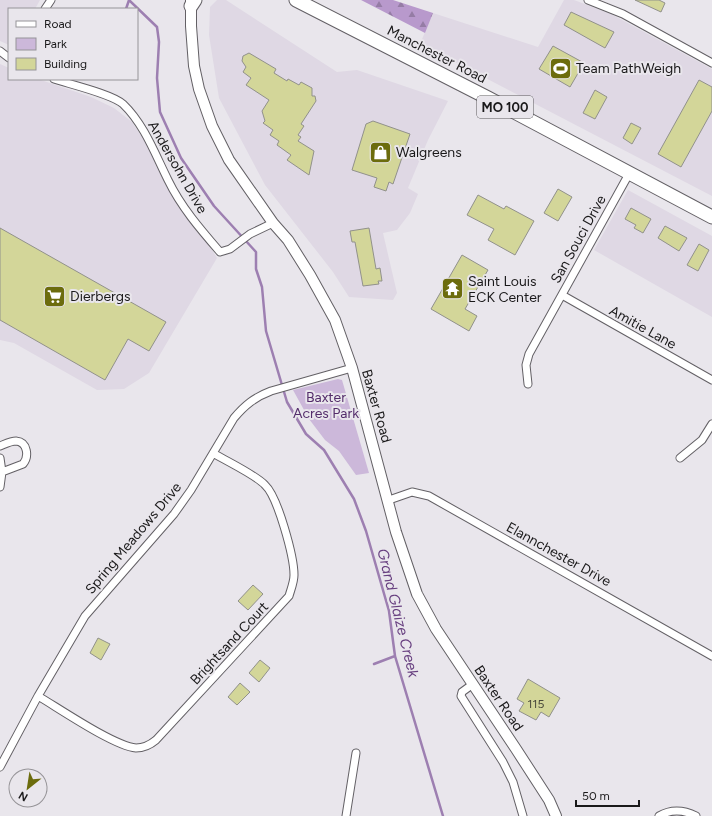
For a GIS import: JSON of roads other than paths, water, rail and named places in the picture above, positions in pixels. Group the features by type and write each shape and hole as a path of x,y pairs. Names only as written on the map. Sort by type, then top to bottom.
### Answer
{"highway":[{"name":"Manchester Road","path":"296,0 630,172 712,216"}],"main road":[{"name":"Baxter Road","path":"192,2 194,66 212,126 229,160 273,223 288,240 307,269 331,313 352,368 389,500 396,532 417,594 436,629 549,800 556,816"}],"street":[{"path":"588,0 623,14 712,63"},
{"path":"0,51 8,57"},
{"name":"Andersohn Drive","path":"57,80 122,103 142,130 176,194 196,225 220,252 230,249 250,234 273,223"},
{"name":"San Souci Drive","path":"528,384 526,365 529,354 630,172"},
{"name":"Amitie Lane","path":"562,296 712,380"},
{"name":"Spring Meadows Drive","path":"0,767 38,696 84,616 174,514 191,490 242,409 259,395 298,382 352,368"},
{"path":"680,458 702,440 712,424"},
{"path":"0,446 15,441 26,449 27,453 23,464 2,472"},
{"name":"Brightsand Court","path":"38,696 120,744 136,748 149,745 156,740 288,596 294,576 280,513 272,495 265,485 213,453"},
{"path":"0,458 2,472 0,487"},
{"name":"Elannchester Drive","path":"389,500 412,492 430,496 712,656"},
{"path":"473,684 462,692 461,696 503,762 513,782 524,816"},
{"path":"346,816 356,753"},
{"path":"659,816 665,813 678,811 696,816"}],"waterway":[{"name":"Grand Glaize Creek","path":"129,0 137,8"},
{"path":"126,8 129,0"},
{"name":"Grand Glaize Creek","path":"138,9 157,27 159,42 157,78 160,112 181,158 214,206 256,252 256,269 262,287 266,331 287,402 306,434 324,450 354,499 366,531 389,611 395,656 443,816"},
{"path":"374,664 395,656"}],"place":[{"name":"Team PathWeigh","path":"560,68"},
{"name":"Walgreens","path":"381,152"},
{"name":"Saint Louis ECK Center","path":"452,289"},
{"name":"Dierbergs","path":"54,296"}],"park label":[{"name":"Baxter Acres Park","path":"326,406"}]}
